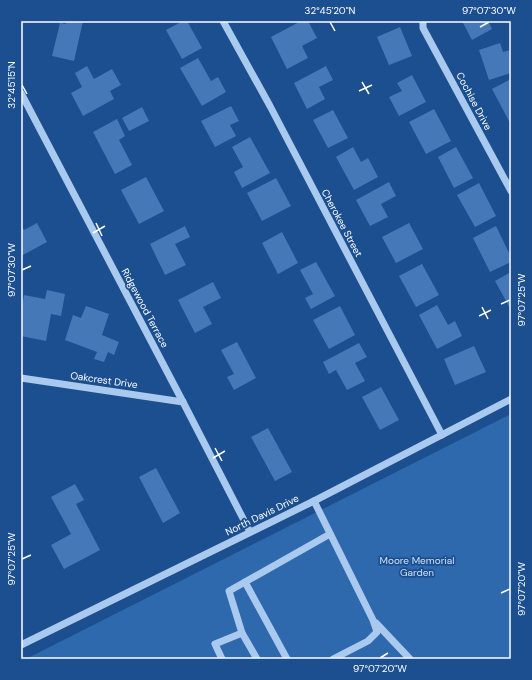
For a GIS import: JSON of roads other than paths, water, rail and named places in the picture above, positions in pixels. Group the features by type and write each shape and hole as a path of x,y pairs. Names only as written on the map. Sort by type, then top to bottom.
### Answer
{"street":[{"name":"Cherokee Street","path":"223,21 274,113 442,435"},
{"name":"Cochise Drive","path":"423,21 423,28 511,190"},
{"name":"Ridgewood Terrace","path":"21,93 184,402 250,532"},
{"name":"Oakcrest Drive","path":"21,378 184,402"},
{"name":"North Davis Drive","path":"21,645 314,500 511,399"},
{"path":"314,500 378,632 368,641 333,659"},
{"path":"257,659 242,634 229,590 246,582 330,534"},
{"path":"246,582 287,659"},
{"path":"373,620 410,659"},
{"path":"222,659 215,644 242,634"}],"park label":[{"name":"Moore Memorial Garden","path":"417,566"}]}
